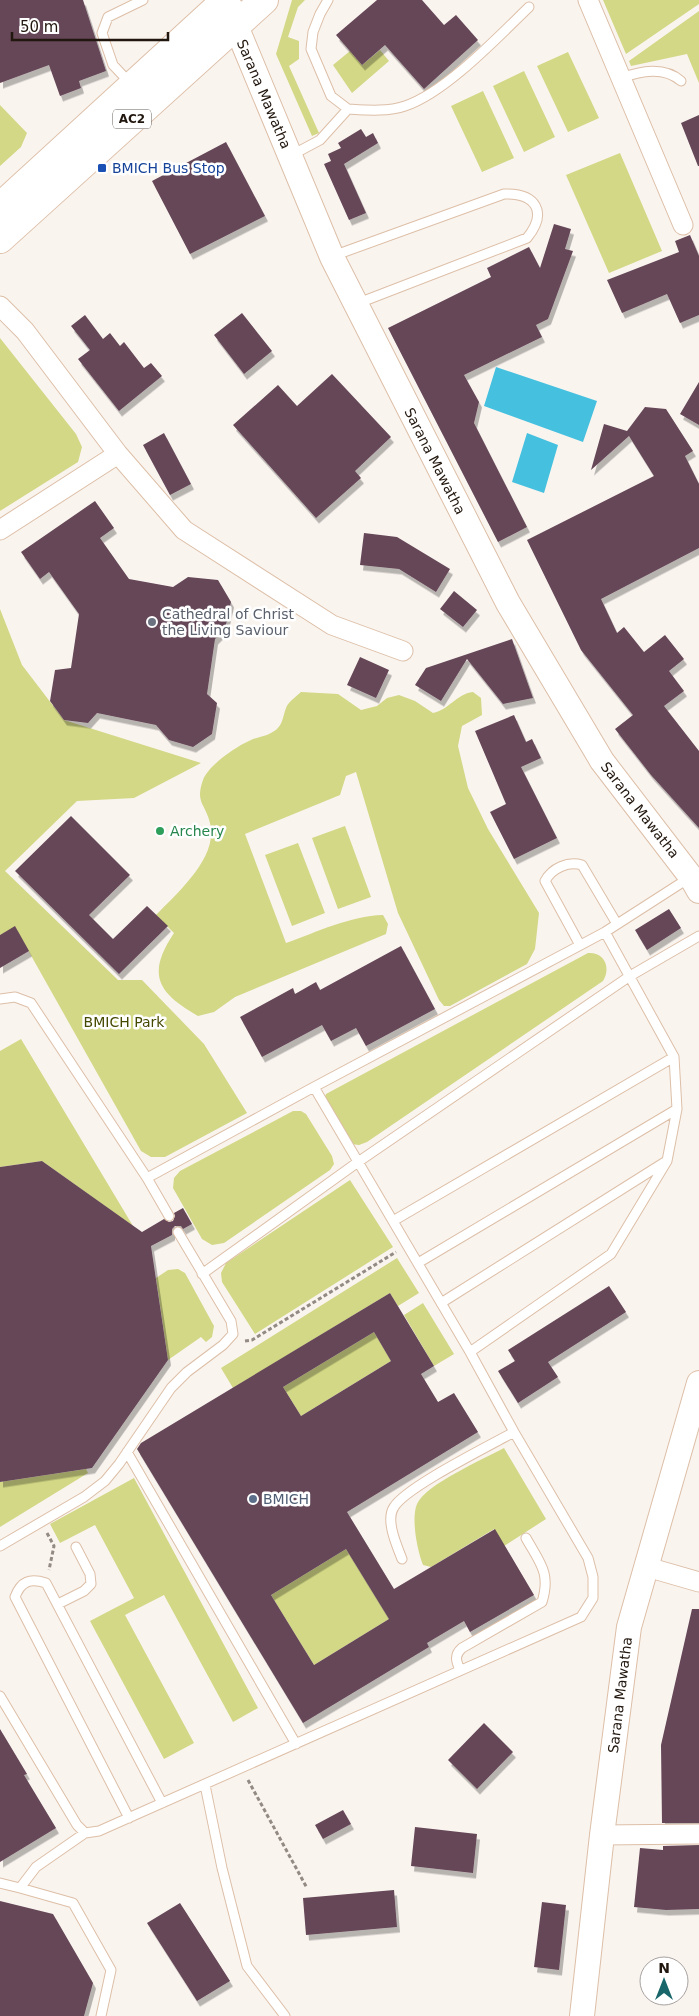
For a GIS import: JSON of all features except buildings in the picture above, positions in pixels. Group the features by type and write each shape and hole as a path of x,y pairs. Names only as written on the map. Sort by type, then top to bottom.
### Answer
{"main road":[{"name":"AC2","path":"0,207 227,0"},
{"name":"AC2","path":"0,239 264,0"}],"street":[{"name":"Sarana Mawatha","path":"227,0 236,26 332,257 513,611 602,761 695,884"},
{"path":"588,0 683,225"},
{"path":"0,306 25,331 118,454 184,530 332,625 403,651"},
{"path":"0,530 118,454"},
{"name":"Sarana Mawatha","path":"582,2016 602,1835 629,1627 699,1382"},
{"path":"647,1567 699,1582"},
{"path":"602,1835 699,1834"}],"lane":[{"path":"132,86 113,65 102,33 108,17 143,0"},
{"path":"328,0 313,32 311,50 331,96 348,109 366,110 403,107 426,97 498,36 529,6"},
{"path":"621,78 639,72 660,71 674,75 680,81"},
{"path":"290,156 320,140 348,109"},
{"path":"332,257 411,230 504,194 520,194 533,202 538,214 536,226 526,238 356,304"},
{"path":"580,945 545,881 549,872 573,863 582,865 617,924"},
{"path":"147,1178 617,924 695,884"},
{"path":"470,1352 611,1254 667,1161 677,1109 674,1057 605,932"},
{"path":"202,1274 358,1162 630,976 699,936"},
{"path":"0,999 15,997 31,1002 147,1178 169,1216"},
{"path":"393,1221 674,1057"},
{"path":"20,1888 36,1867 85,1833 99,1831 162,1802 205,1785 580,1616 593,1598 593,1577 588,1558 514,1432 470,1352 314,1087"},
{"path":"418,1263 677,1109"},
{"path":"441,1303 667,1161"},
{"path":"0,1546 84,1497 105,1481 128,1452 171,1388 187,1372 223,1345 233,1334 231,1321 178,1232"},
{"path":"402,1559 392,1533 394,1507 414,1488 514,1432"},
{"path":"128,1452 296,1744"},
{"path":"460,1670 456,1659 458,1652 462,1648 542,1602 547,1588 546,1575 526,1538"},
{"path":"58,1604 84,1591 92,1584 90,1574 76,1547"},
{"path":"129,1818 15,1598 18,1588 25,1581 36,1580 46,1583 162,1802"},
{"path":"0,1696 77,1825 85,1833"},
{"path":"205,1785 222,1868 247,1966 281,2014"},
{"path":"0,1883 73,1903 111,1970 101,2016"}],"path":[{"path":"230,1337 241,1342 252,1340 408,1246"},
{"path":"40,1522 54,1546 46,1583"},
{"path":"242,1768 307,1888"}],"green space":[{"path":"292,0 305,0 298,7 288,37 299,41 299,59 289,66 319,133 312,136 276,54"},
{"path":"603,0 699,0 699,4 626,54"},
{"path":"699,11 699,83 687,54 631,66 629,61"},
{"path":"380,50 389,61 352,93 333,65 350,51 362,65"},
{"path":"568,52 599,118 568,132 537,66"},
{"path":"524,71 555,137 524,152 493,86"},
{"path":"483,91 514,158 482,172 451,106"},
{"path":"0,105 27,133 21,147 0,166"},
{"path":"620,153 662,251 609,273 566,175"},
{"path":"0,338 76,434 82,447 78,462 0,511"},
{"name":"BMICH Park","path":"0,609 22,665 64,720 201,763 134,798 77,801 5,871 118,980 142,980 204,1044 247,1113 165,1157 151,1157 141,1151 15,927 0,935"},
{"path":"301,692 338,694 361,710 377,706 387,698 399,695 415,701 433,713 444,709 467,693 473,692 481,698 482,715 462,726 458,746 468,788 488,829 539,913 535,949 527,964 450,1006 444,1006 439,1000 398,913 356,772 346,776 340,795 245,834 286,943 334,925 371,916 383,915 388,924 386,934 235,997 214,1012 198,1016 184,1008 165,991 160,982 160,960 174,933 156,915 194,874 208,849 211,836 210,823 200,798 203,780 210,769 230,752 243,744 275,731 282,722 287,706"},
{"path":"345,826 371,897 338,909 312,838"},
{"path":"298,843 325,913 292,926 265,855"},
{"path":"588,953 599,955 605,962 606,971 603,981 367,1142 359,1145 351,1144 324,1099 326,1094"},
{"path":"21,1039 133,1226 42,1161 0,1167 0,1051"},
{"path":"293,1111 301,1111 306,1114 332,1156 334,1164 330,1170 224,1243 212,1245 202,1239 173,1188 174,1178 180,1171"},
{"path":"350,1180 393,1247 255,1334 222,1282 221,1273 226,1263"},
{"path":"397,1258 419,1293 398,1306 390,1293 233,1388 221,1368"},
{"path":"178,1269 185,1273 214,1326 212,1337 206,1342 201,1337 168,1360 156,1278 168,1270"},
{"path":"423,1303 454,1354 434,1366 404,1315"},
{"path":"374,1332 391,1361 301,1416 283,1387"},
{"path":"504,1448 546,1519 504,1546 494,1529 431,1567 423,1565 416,1534 415,1510 417,1504 423,1496 443,1480"},
{"path":"86,1469 88,1473 0,1527 0,1482"},
{"path":"134,1478 258,1708 233,1722 164,1595 125,1615 194,1743 164,1759 90,1621 134,1598 95,1525 60,1543 50,1524"},
{"path":"346,1549 389,1619 314,1665 271,1595"}],"water":[{"path":"496,367 597,401 583,442 484,406"},
{"path":"527,433 558,445 544,493 512,482"}],"place":[{"name":"BMICH Bus Stop","path":"102,168"},
{"name":"Cathedral of Christ the Living Saviour","path":"152,622"},
{"name":"Archery","path":"160,831"},
{"name":"BMICH","path":"253,1499"}]}
